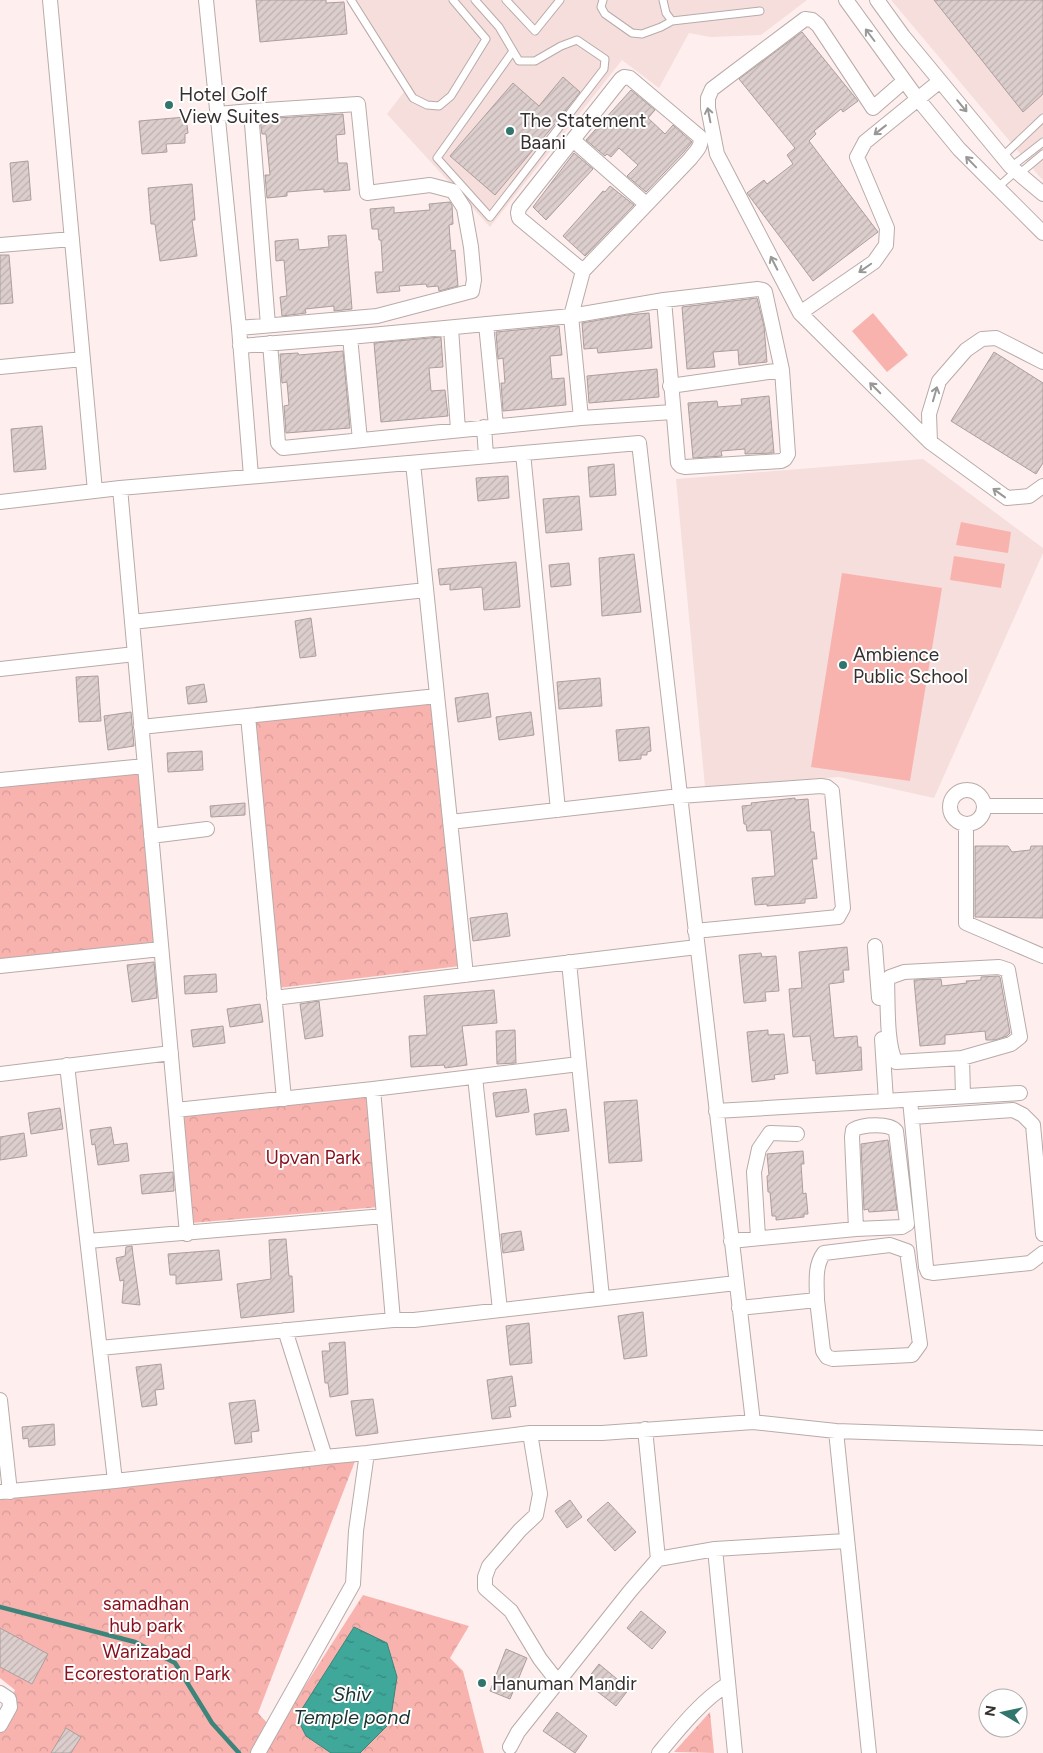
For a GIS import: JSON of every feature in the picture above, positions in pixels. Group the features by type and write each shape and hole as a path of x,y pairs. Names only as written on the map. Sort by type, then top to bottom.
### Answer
{"street":[{"path":"50,0 94,491"},
{"path":"206,0 239,328 251,476"},
{"path":"846,0 904,81 959,149 1043,233"},
{"path":"877,0 940,81 1012,167 1043,194"},
{"path":"904,81 873,108 818,24 812,20 805,19 712,88 708,98 708,108 717,154 800,313 930,442 1007,498 1029,496 1043,486"},
{"path":"581,418 571,316 583,271 690,159 701,141 700,137 630,78 624,77 621,79 519,208 519,218 583,271"},
{"path":"800,313 874,262 886,246 887,228 857,157 865,142 940,81"},
{"path":"218,114 358,104 367,193 430,185 453,192 464,208 472,248 474,280 472,291 376,316 239,328"},
{"path":"251,111 268,325"},
{"path":"573,140 646,204"},
{"path":"0,246 72,239"},
{"path":"240,346 571,316 664,300 763,290 782,370 788,454 785,459 781,461 681,466 678,463 664,300"},
{"path":"486,324 490,427 486,456"},
{"path":"451,328 458,430"},
{"path":"350,337 360,440"},
{"path":"930,442 929,414 939,381 966,350 982,339 996,338 1043,362"},
{"path":"270,343 278,443 283,448 581,418 673,412"},
{"path":"0,367 82,358"},
{"path":"670,386 782,370"},
{"path":"0,502 120,488 639,443 753,1422"},
{"path":"523,453 558,810"},
{"path":"413,463 466,975"},
{"path":"120,488 187,1234"},
{"path":"132,622 426,590"},
{"path":"0,669 135,654"},
{"path":"141,727 437,696"},
{"path":"248,716 284,1099"},
{"path":"0,780 145,766"},
{"path":"450,822 680,796 821,786 827,786 832,790 843,908 838,917 696,931"},
{"path":"971,790 980,796 984,806 983,812 977,821 966,824 960,823 952,816 950,804 955,794 959,791 971,790"},
{"path":"984,806 1043,806"},
{"path":"966,824 966,923 1043,956"},
{"path":"151,836 208,829"},
{"path":"875,946 886,1101"},
{"path":"274,998 698,947"},
{"path":"0,966 161,949"},
{"path":"569,962 602,1298"},
{"path":"999,967 1008,970 1020,1036 1011,1044 962,1058 896,1062 890,1042 887,980 890,977 904,972 999,967"},
{"path":"0,1074 171,1054"},
{"path":"962,1058 963,1096"},
{"path":"176,1110 579,1064"},
{"path":"67,1066 115,1481"},
{"path":"475,1077 500,1310"},
{"path":"373,1089 393,1320"},
{"path":"716,1112 1020,1093"},
{"path":"910,1100 928,1272 1030,1263 1043,1253"},
{"path":"912,1117 1013,1110 1023,1115 1033,1126 1043,1234"},
{"path":"732,1241 758,1237 902,1227 907,1224 896,1131 889,1126 859,1126 854,1130 852,1138 856,1229"},
{"path":"758,1237 754,1172 760,1149 770,1133 797,1134"},
{"path":"88,1241 384,1216"},
{"path":"890,1245 898,1246 907,1251 920,1344 912,1355 834,1359 828,1357 823,1352 817,1300 817,1268 819,1260 824,1253 890,1245"},
{"path":"100,1348 393,1320 414,1320 736,1283"},
{"path":"739,1308 817,1300"},
{"path":"285,1330 325,1456"},
{"path":"0,1400 5,1492 366,1453 530,1432 602,1432 753,1422 836,1431 1043,1438"},
{"path":"645,1430 658,1559"},
{"path":"836,1431 869,1753"},
{"path":"530,1432 540,1494 536,1515 520,1530 489,1566 485,1578 485,1588 511,1611 540,1659 558,1682"},
{"path":"258,1753 353,1584 356,1531 366,1453"},
{"path":"510,1747 518,1732 658,1559 715,1548 846,1541"},
{"path":"715,1548 735,1753"},
{"path":"659,1753 718,1690 728,1684"},
{"path":"0,1693 9,1699 10,1707 0,1725"}],"lane":[{"path":"351,0 413,98 427,104 439,106 451,96 486,40 453,0"},
{"path":"475,0 499,27 519,61 535,61 561,46 577,40 605,59 604,68 490,217 437,158 513,51"},
{"path":"506,0 535,31 560,0"},
{"path":"603,0 601,7 605,14 632,34 642,34 661,27 672,20 760,12"},
{"path":"663,0 666,13 672,20"},
{"path":"997,188 1043,118"},
{"path":"1012,167 1043,142"},
{"path":"1012,167 1043,154"}],"shaded area":[{"path":"350,0 807,0 761,35 711,37 689,33 659,88 622,60 490,227 387,114 410,84"},
{"path":"891,0 1043,0 1043,180 1039,176"},
{"name":"Ambience Public School","path":"923,459 1043,548 1043,553 934,798 839,777 705,787 676,479"}],"green space":[{"path":"873,313 908,355 887,372 852,331"},
{"path":"961,522 1011,532 1008,553 956,545"},
{"path":"954,556 1005,564 1001,588 950,580"},
{"name":"Ambience Public School","path":"842,573 942,588 910,781 811,767"},
{"path":"432,703 460,966 278,988 254,721"},
{"path":"140,770 155,944 0,960 0,785"},
{"name":"Upvan Park","path":"368,1096 379,1207 191,1223 182,1117"},
{"name":"samadhan hub park","path":"357,1456 258,1713 270,1726 257,1753 0,1753 0,1721 15,1690 0,1678 0,1489"},
{"path":"363,1595 469,1626 450,1658 463,1671 484,1753 262,1753"},
{"path":"710,1712 714,1753 674,1752"}],"water":[{"name":"Shiv Temple pond","path":"354,1627 387,1643 397,1677 390,1723 360,1753 331,1753 306,1736 301,1726 300,1712"}],"building":[{"path":"256,0 326,0 326,3 344,2 347,34 260,42"},
{"path":"934,0 1043,0 1043,94 1023,112"},
{"path":"802,32 858,101 843,112 841,109 814,131 816,134 809,141 878,232 813,281 747,193 764,180 767,184 793,164 787,155 795,148 739,79"},
{"name":"The Statement Baani","path":"563,77 580,92 495,195 450,156 513,83 539,106"},
{"path":"631,90 655,110 648,118 665,134 673,125 692,142 646,192 627,176 638,165 619,148 611,157 607,154 605,156 586,140"},
{"path":"343,114 345,134 336,135 338,163 347,163 350,190 324,192 324,189 287,192 287,196 267,198 265,175 270,175 266,134 262,134 260,119"},
{"path":"186,117 188,133 185,134 185,143 166,144 167,152 142,154 139,121"},
{"path":"574,153 593,169 546,220 533,207"},
{"path":"28,161 31,200 13,202 10,163"},
{"path":"192,184 195,220 192,220 197,256 160,261 155,224 151,224 148,188"},
{"path":"610,186 634,205 585,256 563,236 603,191 605,192"},
{"path":"450,202 452,205 453,224 449,225 451,251 455,250 458,286 439,291 438,286 427,287 426,284 399,286 400,291 377,293 375,272 383,272 381,240 379,240 378,229 372,229 370,209 394,207 394,213 430,210 429,204"},
{"path":"346,235 352,309 334,311 334,306 305,309 306,313 282,316 280,297 287,296 284,260 276,261 275,241 298,239 299,250 329,247 328,236"},
{"path":"0,255 9,255 13,303 0,304"},
{"path":"757,298 764,326 767,362 739,365 738,350 713,352 715,367 687,369 682,307"},
{"path":"649,313 652,348 598,353 597,348 584,349 582,323"},
{"path":"559,326 562,355 550,356 552,379 564,378 566,405 503,411 501,383 505,383 503,358 498,359 496,332"},
{"path":"441,337 443,367 429,368 431,391 445,390 448,416 381,422 374,343"},
{"path":"343,351 350,428 286,433 284,406 289,405 287,382 282,383 280,354 298,353 299,355"},
{"path":"994,352 1043,383 1043,463 1036,474 951,421"},
{"path":"657,369 659,397 589,403 587,376"},
{"path":"769,396 774,453 745,454 745,449 721,451 722,456 693,458 688,403 717,401 718,407 742,405 741,399"},
{"path":"42,426 46,469 14,472 11,429"},
{"path":"614,464 616,495 590,497 588,467"},
{"path":"508,476 509,498 478,501 476,478"},
{"path":"579,496 582,530 546,533 543,499"},
{"path":"634,554 641,612 602,616 599,558"},
{"path":"516,562 520,607 484,610 482,587 450,590 450,584 440,585 438,569"},
{"path":"569,563 571,585 551,587 549,565"},
{"path":"311,618 316,656 300,658 295,621"},
{"path":"98,676 101,721 79,722 76,677"},
{"path":"600,678 602,706 559,709 557,682"},
{"path":"204,684 207,702 188,704 186,687"},
{"path":"488,693 491,717 458,722 455,698"},
{"path":"131,712 134,746 108,750 104,716"},
{"path":"531,712 534,735 499,740 496,717"},
{"path":"649,727 651,751 647,752 647,755 641,755 641,759 619,761 616,730"},
{"path":"202,751 203,770 168,772 167,753"},
{"path":"795,798 795,800 808,799 811,832 814,832 817,859 812,859 817,898 805,899 805,903 755,905 752,878 775,876 771,830 747,831 746,824 744,824 742,806 752,805 751,803"},
{"path":"245,803 245,815 211,817 210,806"},
{"path":"975,846 1008,846 1012,852 1030,850 1031,846 1043,846 1043,918 975,917"},
{"path":"507,913 510,936 473,941 470,918"},
{"path":"847,947 849,970 843,970 844,982 829,984 834,1038 857,1036 858,1047 861,1047 862,1070 816,1074 810,1036 793,1037 789,989 802,988 799,952"},
{"path":"761,953 762,957 776,956 779,991 765,992 766,1001 744,1003 739,955"},
{"path":"154,962 157,998 132,1002 127,965"},
{"path":"216,974 217,992 185,994 184,976"},
{"path":"981,977 1000,977 1010,1033 1007,1036 995,1040 986,1040 985,1031 945,1035 945,1044 920,1046 914,980 941,979 942,986 981,980"},
{"path":"494,990 497,1023 462,1026 467,1065 445,1068 444,1065 411,1067 409,1036 427,1035 424,996"},
{"path":"319,1001 323,1036 305,1039 300,1004"},
{"path":"260,1004 263,1022 230,1027 227,1009"},
{"path":"223,1026 225,1043 193,1047 191,1030"},
{"path":"515,1030 516,1063 497,1064 496,1031"},
{"path":"768,1030 768,1035 784,1034 788,1073 774,1075 775,1079 752,1082 747,1032"},
{"path":"526,1089 529,1112 496,1117 493,1093"},
{"path":"637,1100 642,1161 609,1163 604,1102"},
{"path":"60,1108 63,1129 31,1134 28,1113"},
{"path":"566,1109 569,1131 536,1135 534,1114"},
{"path":"111,1127 114,1145 127,1143 129,1161 98,1165 95,1144 92,1145 90,1130"},
{"path":"24,1133 27,1156 0,1160 0,1137"},
{"path":"888,1140 897,1210 869,1212 868,1209 864,1210 861,1144"},
{"path":"803,1151 804,1164 801,1164 803,1194 806,1193 808,1214 804,1214 804,1217 776,1220 776,1216 772,1216 770,1192 768,1192 767,1154"},
{"path":"173,1172 174,1191 142,1194 140,1175"},
{"path":"521,1231 524,1250 503,1253 501,1234"},
{"path":"286,1239 289,1276 292,1276 294,1312 241,1318 237,1284 271,1279 269,1240"},
{"path":"132,1246 140,1305 122,1303 124,1280 120,1281 116,1258 125,1256 126,1247"},
{"path":"219,1250 222,1280 176,1284 176,1275 170,1275 168,1254"},
{"path":"643,1312 647,1356 624,1359 618,1316"},
{"path":"529,1323 532,1363 510,1365 506,1326"},
{"path":"345,1342 348,1394 330,1397 328,1383 325,1383 322,1351 330,1351 329,1343"},
{"path":"161,1364 164,1389 155,1390 157,1405 142,1407 136,1367"},
{"path":"512,1376 516,1406 509,1407 511,1417 492,1419 487,1380"},
{"path":"373,1399 378,1433 356,1436 351,1401"},
{"path":"255,1400 259,1431 251,1432 252,1442 235,1444 229,1403"},
{"path":"54,1424 55,1445 29,1447 28,1438 23,1439 22,1427"},
{"path":"570,1500 582,1517 567,1528 555,1511"},
{"path":"608,1502 636,1532 615,1551 587,1520"},
{"path":"641,1611 666,1632 652,1649 627,1628"},
{"path":"0,1628 48,1654 32,1684 0,1667"},
{"path":"506,1649 527,1658 510,1699 490,1691"},
{"path":"599,1664 629,1689 616,1706 585,1682"},
{"path":"557,1712 587,1736 575,1753 543,1731"},
{"path":"66,1728 81,1737 71,1753 51,1753"}],"waterway":[{"path":"0,1607 135,1642 175,1663 212,1723 239,1753"}],"place":[{"name":"Hotel Golf View Suites","path":"169,105"},
{"name":"The Statement Baani","path":"510,131"},
{"name":"Ambience Public School","path":"843,665"},
{"name":"Hanuman Mandir","path":"482,1683"}],"park label":[{"name":"Warizabad Ecorestoration Park","path":"147,1662"}]}
